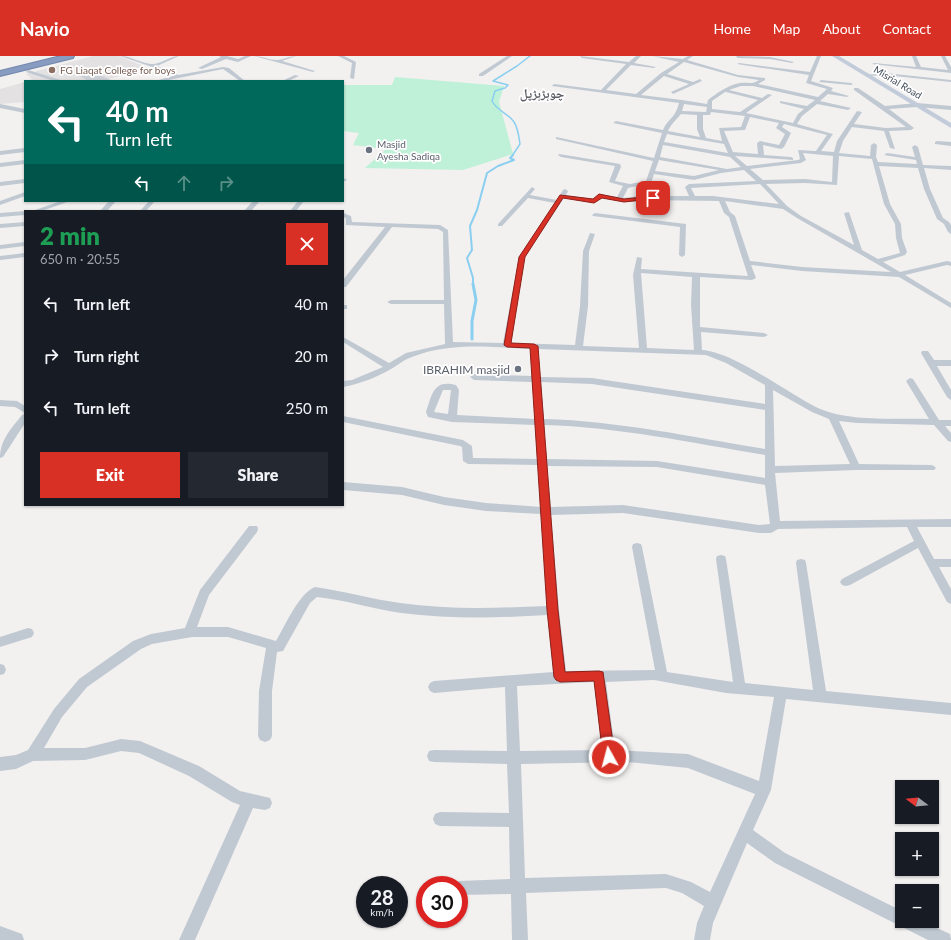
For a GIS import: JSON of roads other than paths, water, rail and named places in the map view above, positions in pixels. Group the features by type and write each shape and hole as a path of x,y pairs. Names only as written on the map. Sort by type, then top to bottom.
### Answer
{"highway":[{"path":"0,70 55,56"},
{"path":"0,74 70,56"}],"main road":[{"name":"Misrial Road","path":"835,56 951,126"}],"street":[{"path":"122,56 160,68 186,80"},
{"path":"128,58 135,56"},
{"path":"152,66 177,56"},
{"path":"200,68 223,57 238,61 249,56"},
{"path":"256,56 313,71"},
{"path":"278,61 294,56"},
{"path":"340,56 354,62 352,78"},
{"path":"481,75 510,56"},
{"path":"602,92 629,64 639,56"},
{"path":"654,56 684,61 738,76 763,79 751,86 739,84 710,101 708,114 680,112"},
{"path":"636,96 663,74 691,56"},
{"path":"738,76 738,56 771,58 792,62"},
{"path":"809,80 819,56"},
{"path":"914,56 919,69"},
{"path":"943,56 951,72"},
{"path":"943,56 951,57"},
{"path":"582,57 654,67"},
{"path":"739,64 812,74"},
{"path":"874,64 951,72"},
{"path":"162,80 225,68 242,80"},
{"path":"28,71 56,80"},
{"path":"663,74 692,83"},
{"path":"867,75 885,74 951,81"},
{"path":"287,80 297,76"},
{"path":"674,92 700,80"},
{"path":"809,80 851,84"},
{"path":"794,125 800,115 830,89 810,83 809,80"},
{"path":"754,84 848,108"},
{"path":"554,85 682,102 745,114 830,134 818,152"},
{"path":"850,126 886,130 911,128 856,89"},
{"path":"726,91 763,100"},
{"path":"827,92 847,96"},
{"path":"770,95 745,114 743,129 721,129 725,143 731,154 785,207 799,217 901,275 951,306"},
{"path":"619,213 624,189 630,186 647,183 657,159 660,143 665,131 680,112 682,102"},
{"path":"782,102 808,108"},
{"path":"1,106 24,104"},
{"path":"884,108 917,105 951,108"},
{"path":"1,106 24,111"},
{"path":"693,198 688,187 689,186 805,181 835,184 836,154 840,141 859,112"},
{"path":"700,114 700,129 703,138"},
{"path":"761,156 760,143 781,147 788,133 779,128 782,122"},
{"path":"616,123 725,143"},
{"path":"886,130 893,148"},
{"path":"558,138 657,159 730,170"},
{"path":"660,143 731,154 803,160"},
{"path":"937,143 951,144"},
{"path":"874,145 874,161 887,204 898,224 898,236 904,252 903,254 877,262"},
{"path":"915,147 927,189 940,219 947,223 951,232"},
{"path":"0,153 24,150"},
{"path":"803,160 800,151 836,154 874,161 951,168"},
{"path":"561,155 618,165 612,182 630,186"},
{"path":"887,155 918,159"},
{"path":"652,172 694,178 730,170 747,169 803,160"},
{"path":"0,165 24,162"},
{"path":"0,184 24,181"},
{"path":"500,225 517,208 532,189"},
{"path":"0,203 24,194"},
{"path":"526,196 562,196 594,201 600,196 621,200 641,198 721,199 785,207"},
{"path":"507,345 522,257 562,196"},
{"path":"637,271 751,279 748,263 732,216 727,213 721,199"},
{"path":"38,210 64,202"},
{"path":"104,210 112,202"},
{"path":"144,210 151,202"},
{"path":"248,210 256,202"},
{"path":"0,215 24,213"},
{"path":"595,215 619,213 684,225 682,236 682,255"},
{"path":"847,213 859,251"},
{"path":"344,215 349,217 348,224 440,227 446,231 449,345"},
{"path":"0,226 24,224"},
{"path":"344,284 390,226"},
{"path":"579,348 581,321 584,306 586,251 592,234"},
{"path":"0,247 24,244"},
{"path":"0,258 24,255"},
{"path":"639,258 637,271 643,350"},
{"path":"748,263 802,269 857,271 901,275 945,264 951,264"},
{"path":"696,275 698,353"},
{"path":"391,302 448,302"},
{"path":"697,329 764,335"},
{"path":"344,340 389,367"},
{"path":"344,384 354,382 389,367 409,355 449,345 507,345 707,353 729,361 816,410 833,417 857,420 951,423"},
{"path":"534,346 541,462 547,511 553,610 560,677"},
{"path":"925,353 951,397"},
{"path":"931,363 951,363"},
{"path":"474,377 536,378 606,382 770,408"},
{"path":"910,381 937,423 951,438"},
{"path":"769,383 770,482 775,525"},
{"path":"0,403 17,404 24,409"},
{"path":"833,417 856,467"},
{"path":"0,455 24,418"},
{"path":"452,418 590,425 770,453"},
{"path":"344,419 463,444 467,446 468,461 657,464 770,482"},
{"path":"770,470 856,467 931,468"},
{"path":"344,486 402,492 444,501 486,507 547,511 623,509 759,529 771,529 775,525 951,523"},
{"path":"910,524 933,563 951,599"},
{"path":"189,633 204,593 253,529"},
{"path":"846,582 921,542"},
{"path":"637,547 662,676"},
{"path":"721,559 740,688"},
{"path":"801,562 820,696"},
{"path":"933,563 951,563"},
{"path":"33,756 58,713 83,683 137,646 151,639 189,633 228,632 279,647 306,600 315,592 335,594 382,605 442,612 484,614 553,610"},
{"path":"0,642 28,632"},
{"path":"265,736 264,720 269,660 272,646"},
{"path":"599,676 609,757"},
{"path":"434,687 560,677 662,676 740,688 951,709"},
{"path":"511,681 520,940"},
{"path":"702,940 705,923 713,903 764,790 781,692"},
{"path":"0,764 16,762 33,756 85,754 121,745 140,747 194,772 237,797 249,801 265,803"},
{"path":"434,756 514,758 628,756 688,761 764,790"},
{"path":"187,940 249,801"},
{"path":"440,819 516,820"},
{"path":"745,833 780,858 895,916"},
{"path":"468,888 666,881 682,884 696,891 713,903"},
{"path":"920,928 944,940"},
{"path":"0,934 16,940"}],"waterway":[{"path":"512,156 520,144 516,127 512,119 492,101 495,91 505,88 508,85 493,81 530,56"},
{"path":"473,284 473,278 467,258 472,250 470,226 477,210 487,173 498,166 514,160 510,158 512,156"},
{"path":"472,339 472,321 476,300 473,284"}],"place":[{"name":"FG Liaqat College for boys","path":"52,70"},
{"name":"Masjid Ayesha Sadiqa","path":"369,150"},
{"name":"IBRAHIM masjid","path":"518,369"}],"district":[{"name":"چوہڑہڑپل","path":"542,93"}]}
